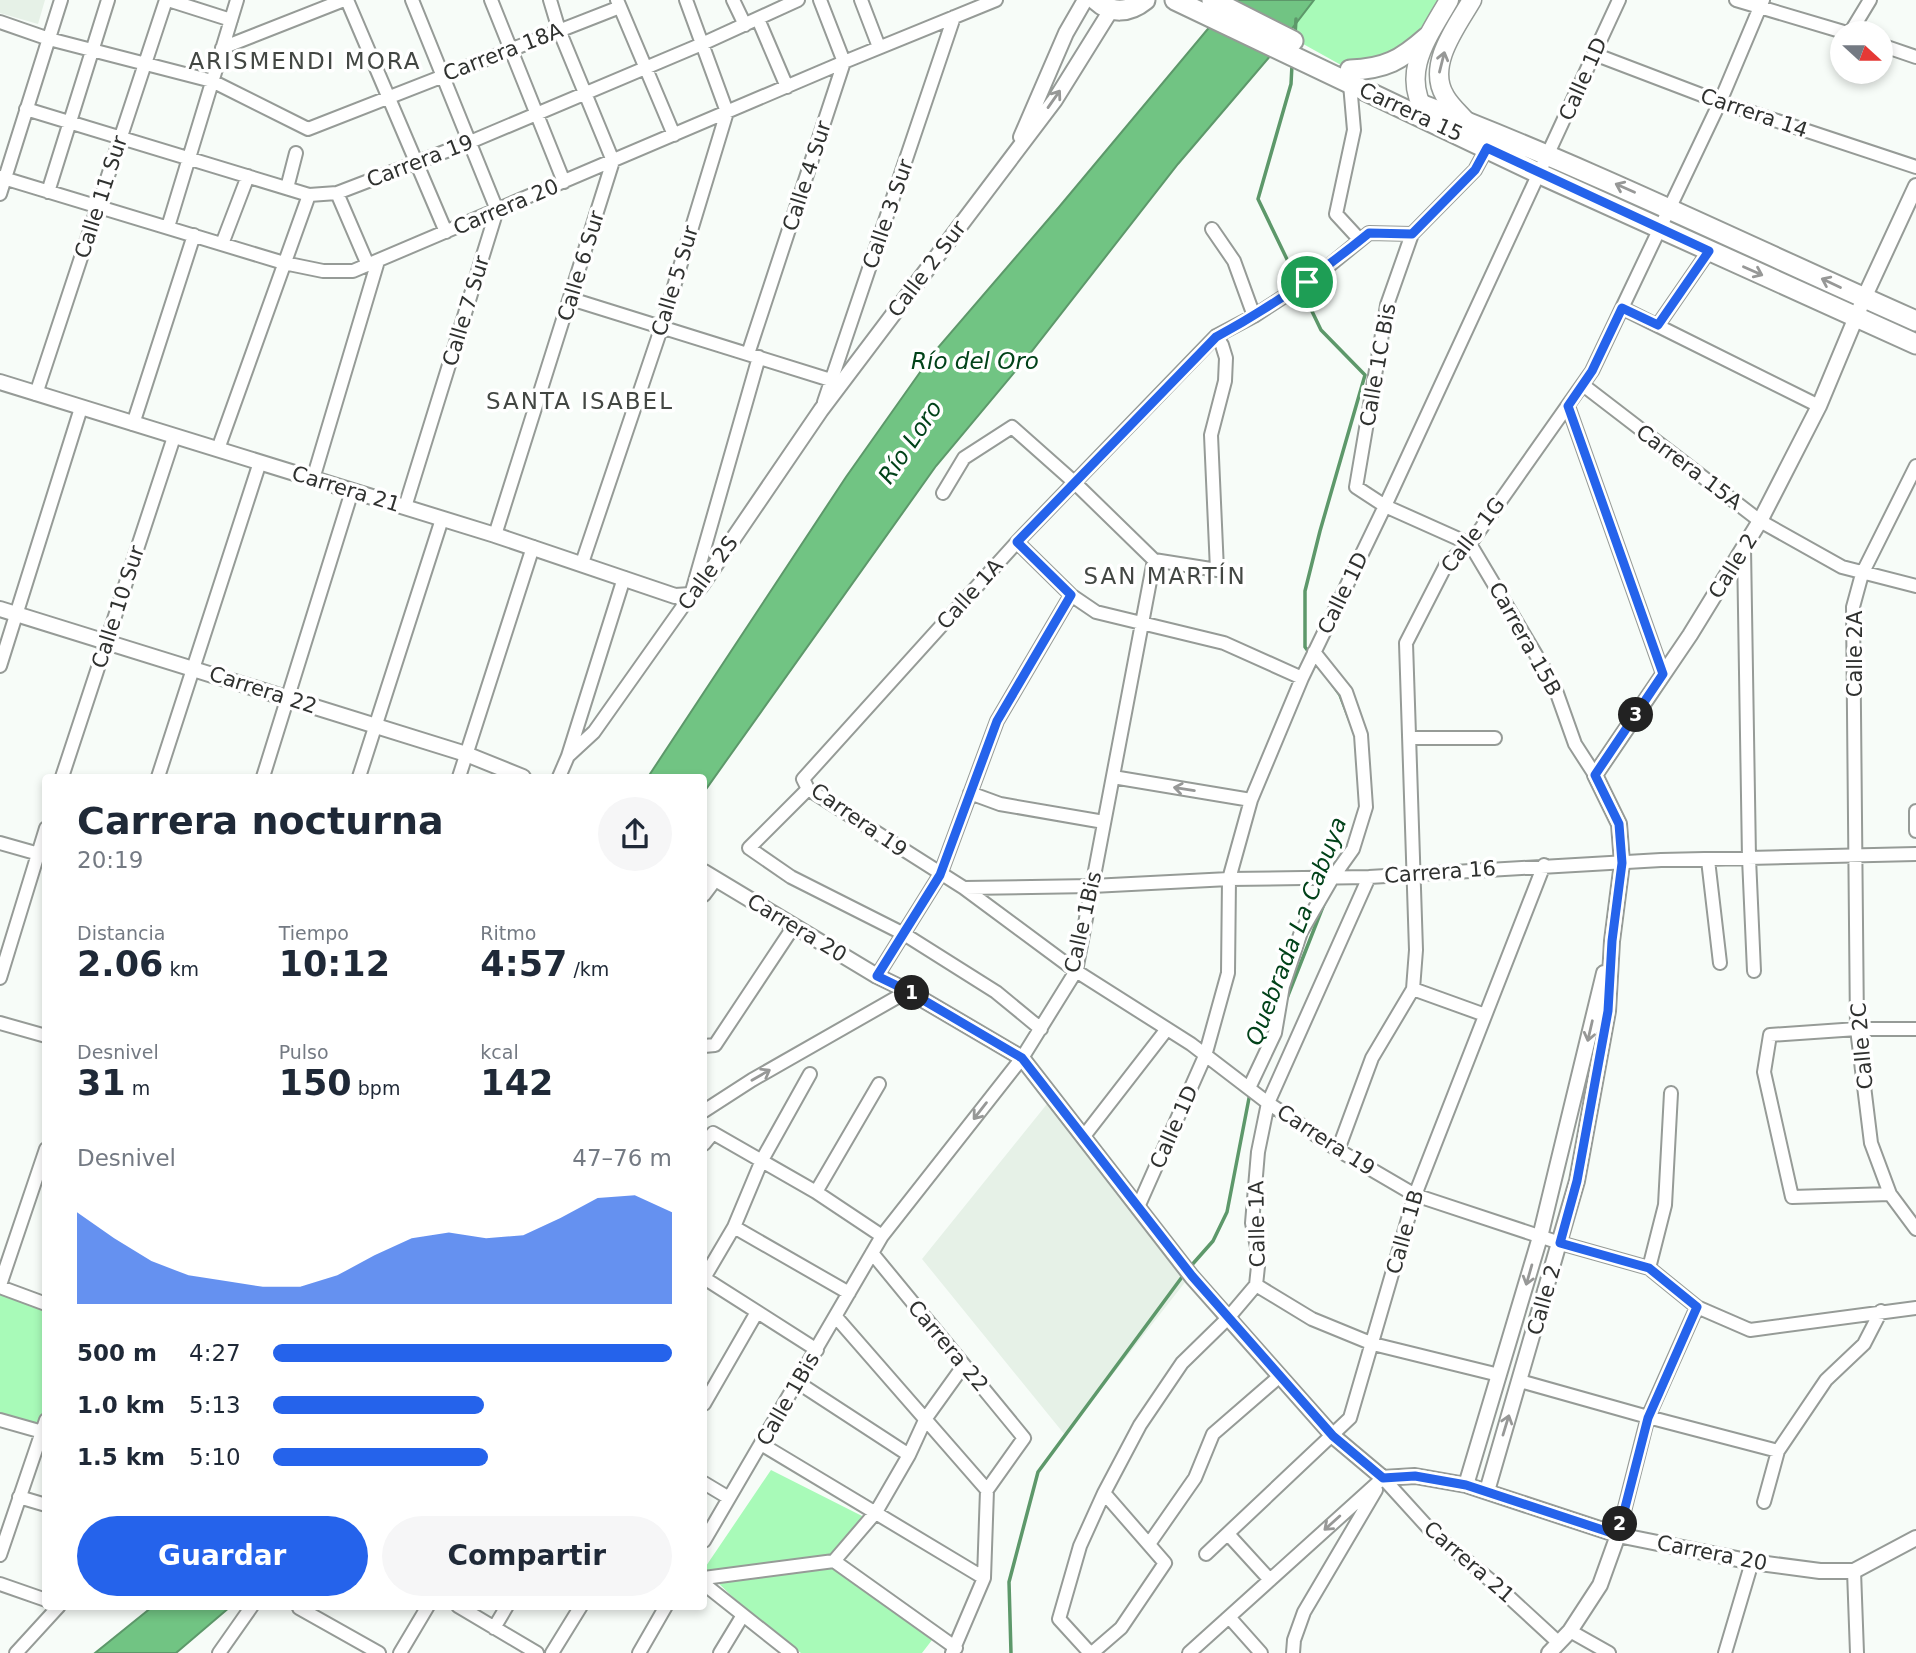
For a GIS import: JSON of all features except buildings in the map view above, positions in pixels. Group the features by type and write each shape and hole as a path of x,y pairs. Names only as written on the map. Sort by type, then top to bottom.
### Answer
{"main road":[{"path":"1103,5 1122,11 1145,0"},
{"name":"Carrera 15","path":"1212,0 1432,122 1660,229 1916,344"},
{"path":"1432,122 1419,103 1415,85 1416,65 1427,37 1449,0"},
{"path":"1466,121 1445,96 1439,75 1447,45 1472,0"},
{"name":"Carrera 15","path":"1179,1 1344,74 1549,155 1916,321"},
{"path":"1344,74 1394,63 1427,37"}],"street":[{"path":"0,194 2,178 61,0"},
{"path":"48,192 108,0"},
{"path":"167,0 231,20"},
{"name":"Calle 11 Sur","path":"36,394 167,0"},
{"path":"168,227 237,0"},
{"path":"222,48 345,0 446,232"},
{"path":"412,0 497,210"},
{"path":"491,0 564,182"},
{"path":"550,0 559,30 613,161"},
{"path":"687,0 727,112"},
{"path":"733,0 745,25"},
{"name":"Carrera 19","path":"26,109 309,195 337,193 470,142 702,44 798,0"},
{"path":"820,0 844,62"},
{"path":"861,0 879,47"},
{"name":"Carrera 20","path":"2,178 284,263 323,271 354,271 982,3 996,0"},
{"name":"Calle 2 Sur","path":"1014,154 1054,58 1086,0"},
{"name":"Calle 1D","path":"1138,1207 1205,1056 1228,973 1229,878 1251,800 1302,678 1385,506 1619,0"},
{"path":"1736,0 1761,4 1830,27"},
{"path":"1857,21 1870,0"},
{"path":"619,4 674,135"},
{"name":"Carrera 18A","path":"212,81 308,129 511,50 619,4"},
{"name":"Calle 1G","path":"1338,1150 1372,1058 1413,989 1416,950 1406,643 1447,563 1470,544 1592,371 1720,102 1761,4"},
{"name":"Calle 2 Sur","path":"836,382 1055,100 1103,5"},
{"name":"Calle 3 Sur","path":"836,382 954,17"},
{"path":"758,19 787,87"},
{"path":"0,22 49,39 212,81"},
{"path":"1894,49 1916,57"},
{"name":"Carrera 14","path":"1594,54 1720,102 1916,167"},
{"name":"Calle 4 Sur","path":"691,595 754,355 844,62"},
{"path":"1344,74 1354,130 1336,214 1360,240"},
{"name":"Calle 5 Sur","path":"582,563 662,326 727,112"},
{"name":"Calle 1C Bis","path":"1385,506 1356,487 1387,305 1412,234 1475,170 1487,148"},
{"path":"287,188 296,153"},
{"name":"Calle 6 Sur","path":"495,535 613,161"},
{"path":"222,244 248,176"},
{"name":"Calle 2","path":"1487,1491 1577,1181 1608,1011 1612,941 1622,863 1619,824 1595,775 1760,521 1819,406 1864,298 1916,186"},
{"path":"313,479 373,263 337,193"},
{"path":"218,449 309,195"},
{"name":"Calle 7 Sur","path":"405,507 497,210"},
{"path":"1212,229 1234,261 1254,316"},
{"name":"Calle 1A","path":"749,848 1017,542 1216,337 1307,282 1369,233 1412,234"},
{"path":"133,424 194,235"},
{"path":"1658,325 1709,251"},
{"path":"571,299 836,382"},
{"path":"1622,308 1819,406"},
{"path":"943,493 964,458 1012,426 1154,560 1217,570 1211,435 1225,381 1226,358 1216,337"},
{"name":"Carrera 21","path":"0,382 533,547 675,596 691,595"},
{"name":"Calle 2S","path":"568,755 594,733 691,595 701,586 821,410 836,382"},
{"name":"Carrera 15A","path":"1583,385 1760,521 1842,568 1916,586"},
{"path":"1568,406 1663,674"},
{"path":"0,666 81,408"},
{"name":"Calle 10 Sur","path":"63,774 174,437"},
{"path":"159,774 260,463"},
{"name":"Calle 2A","path":"1857,855 1853,607 1862,574 1916,466"},
{"path":"264,774 352,491"},
{"path":"1385,506 1470,544"},
{"path":"360,774 442,519"},
{"path":"1017,542 1071,595 1096,612 1224,643 1302,678"},
{"name":"Carrera 15B","path":"1470,544 1554,685 1575,744 1595,775"},
{"path":"460,774 533,547"},
{"path":"1744,548 1749,858 1754,971"},
{"name":"Calle 1Bis","path":"707,1536 882,1236 1022,1058 1076,971 1154,560"},
{"path":"560,774 624,578"},
{"path":"877,976 940,875 997,721 1071,595"},
{"name":"Carrera 22","path":"0,609 376,725 466,754 516,774"},
{"path":"1255,1093 1275,1033 1281,998 1301,932 1353,849 1366,807 1361,735 1346,692 1314,652"},
{"path":"1409,738 1494,738"},
{"path":"1113,777 1251,800"},
{"name":"Carrera 19","path":"805,784 940,875 964,888 1076,971 1167,1029 1338,1150 1415,1195 1540,1237 1649,1268 1697,1307 1750,1330 1827,1322 1881,1311 1916,1308"},
{"path":"970,793 1000,804 1104,822"},
{"path":"1916,811 1916,831"},
{"path":"0,843 41,855 0,978"},
{"name":"Carrera 20","path":"749,848 800,882 904,934 996,992 1041,1029"},
{"name":"Carrera 16","path":"964,888 1092,886 1229,878 1369,877 1661,860 1916,854"},
{"name":"Calle 2C","path":"1857,855 1857,1029 1871,1143 1890,1194 1916,1226"},
{"path":"1708,860 1720,962"},
{"name":"Calle 1B","path":"1206,1555 1350,1418 1415,1195 1544,865"},
{"name":"Carrera 20","path":"710,876 877,976 908,991 1022,1058 1192,1276 1228,1318 1333,1436 1383,1478 1415,1476 1466,1485 1618,1535 1752,1562 1820,1571 1854,1571 1916,1538"},
{"name":"Calle 1A","path":"1091,1653 1059,1619 1080,1546 1140,1424 1182,1363 1228,1318 1256,1285 1259,1257 1252,1223 1258,1152 1255,1093 1369,877"},
{"path":"707,1046 715,1045 794,926"},
{"name":"Calle 2","path":"1466,1485 1540,1237 1612,941"},
{"path":"1413,989 1485,1015"},
{"path":"707,1109 752,1080 908,991"},
{"path":"0,1023 42,1035"},
{"path":"1084,1136 1167,1029"},
{"path":"1890,1194 1792,1197 1764,1072 1770,1035 1857,1029 1916,1029"},
{"path":"707,1273 734,1227 762,1160 810,1074"},
{"path":"816,1192 879,1084"},
{"path":"1649,1268 1665,1205 1671,1093"},
{"path":"707,1140 713,1133 816,1192 882,1236"},
{"path":"42,1175 0,1286 42,1302"},
{"path":"734,1227 849,1293"},
{"name":"Carrera 22","path":"872,1253 1024,1438 987,1490"},
{"path":"707,1280 817,1350"},
{"path":"1256,1285 1312,1319 1373,1344 1499,1374"},
{"path":"1554,1648 1570,1631 1600,1585 1618,1535 1648,1418 1697,1307"},
{"path":"1764,1502 1778,1451 1826,1380 1864,1344 1881,1311"},
{"path":"707,1399 757,1312"},
{"path":"834,1560 954,1651 984,1578 987,1490 836,1317"},
{"path":"707,1577 834,1560 876,1512 909,1455 926,1418 964,1365"},
{"path":"1149,1544 1195,1478 1213,1434 1280,1376"},
{"path":"1520,1381 1648,1418 1778,1451"},
{"path":"797,1382 909,1455"},
{"path":"0,1420 42,1428"},
{"path":"0,1555 42,1434"},
{"path":"761,1444 984,1578"},
{"path":"1189,1653 1383,1478"},
{"path":"1293,1653 1294,1640 1304,1612 1383,1478"},
{"name":"Carrera 21","path":"1383,1478 1433,1534 1496,1585 1554,1648"},
{"path":"707,1485 729,1498"},
{"path":"1091,1653 1121,1628 1165,1563 1104,1493"},
{"path":"19,1497 42,1504"},
{"path":"1228,1534 1270,1580"},
{"path":"1725,1653 1752,1562"},
{"path":"1854,1571 1857,1653"},
{"path":"0,1584 42,1599"},
{"path":"707,1586 791,1653"},
{"path":"16,1653 55,1610"},
{"path":"219,1653 249,1610"},
{"path":"303,1610 379,1653"},
{"path":"400,1653 426,1610"},
{"path":"465,1610 537,1653"},
{"path":"494,1628 505,1610"},
{"path":"552,1653 579,1610"},
{"path":"639,1653 664,1610"},
{"path":"720,1653 743,1615"},
{"path":"1229,1617 1261,1653"},
{"path":"1570,1631 1609,1653"}],"shaded area":[{"path":"0,0 45,0 38,24 0,13"},
{"path":"1314,0 1449,0 1427,37 1350,70 1287,35"},
{"path":"1047,1104 1186,1281 1065,1435 922,1259"},
{"path":"0,1288 42,1303 42,1430 41,1432 0,1420"},
{"path":"771,1470 868,1519 823,1561 932,1640 922,1653 801,1653 748,1612 707,1572 707,1565"}],"water":[{"name":"Río del Oro","path":"1232,0 1314,0 1277,48 1178,164 1028,356 936,466 707,788 707,774 650,774 846,477 935,351"},
{"path":"148,1610 226,1610 176,1653 95,1653"}],"waterway":[{"name":"Quebrada La Cabuya","path":"1295,36 1296,19"},
{"name":"Quebrada La Cabuya","path":"1292,65 1291,84 1258,199 1321,330 1365,375 1305,591 1305,647 1311,655"},
{"name":"Quebrada La Cabuya","path":"1330,681 1340,695 1350,721"},
{"name":"Quebrada La Cabuya","path":"1287,998 1324,904"},
{"name":"Quebrada La Cabuya","path":"1190,1267 1213,1241 1227,1212 1250,1093"},
{"name":"Quebrada La Cabuya","path":"1011,1653 1009,1582 1038,1472 1185,1273"}],"district":[{"name":"ARISMENDI MORA","path":"305,61"},
{"name":"SANTA ISABEL","path":"580,401"},
{"name":"SAN MARTÍN","path":"1165,576"}],"route":[{"path":"1487,148 1709,251 1658,325 1622,308 1592,371 1568,406 1663,674 1595,775 1619,824 1622,863 1612,941 1608,1011 1577,1181 1560,1243 1649,1268 1697,1307 1648,1418 1618,1535 1466,1485 1415,1476 1383,1478 1333,1436 1192,1276 1022,1058 908,991 877,976 940,875 997,721 1071,595 1017,542 1216,337 1307,282 1369,233 1412,234 1475,170 1487,148"}],"water label":[{"name":"Río Loro","path":"910,442"}]}
